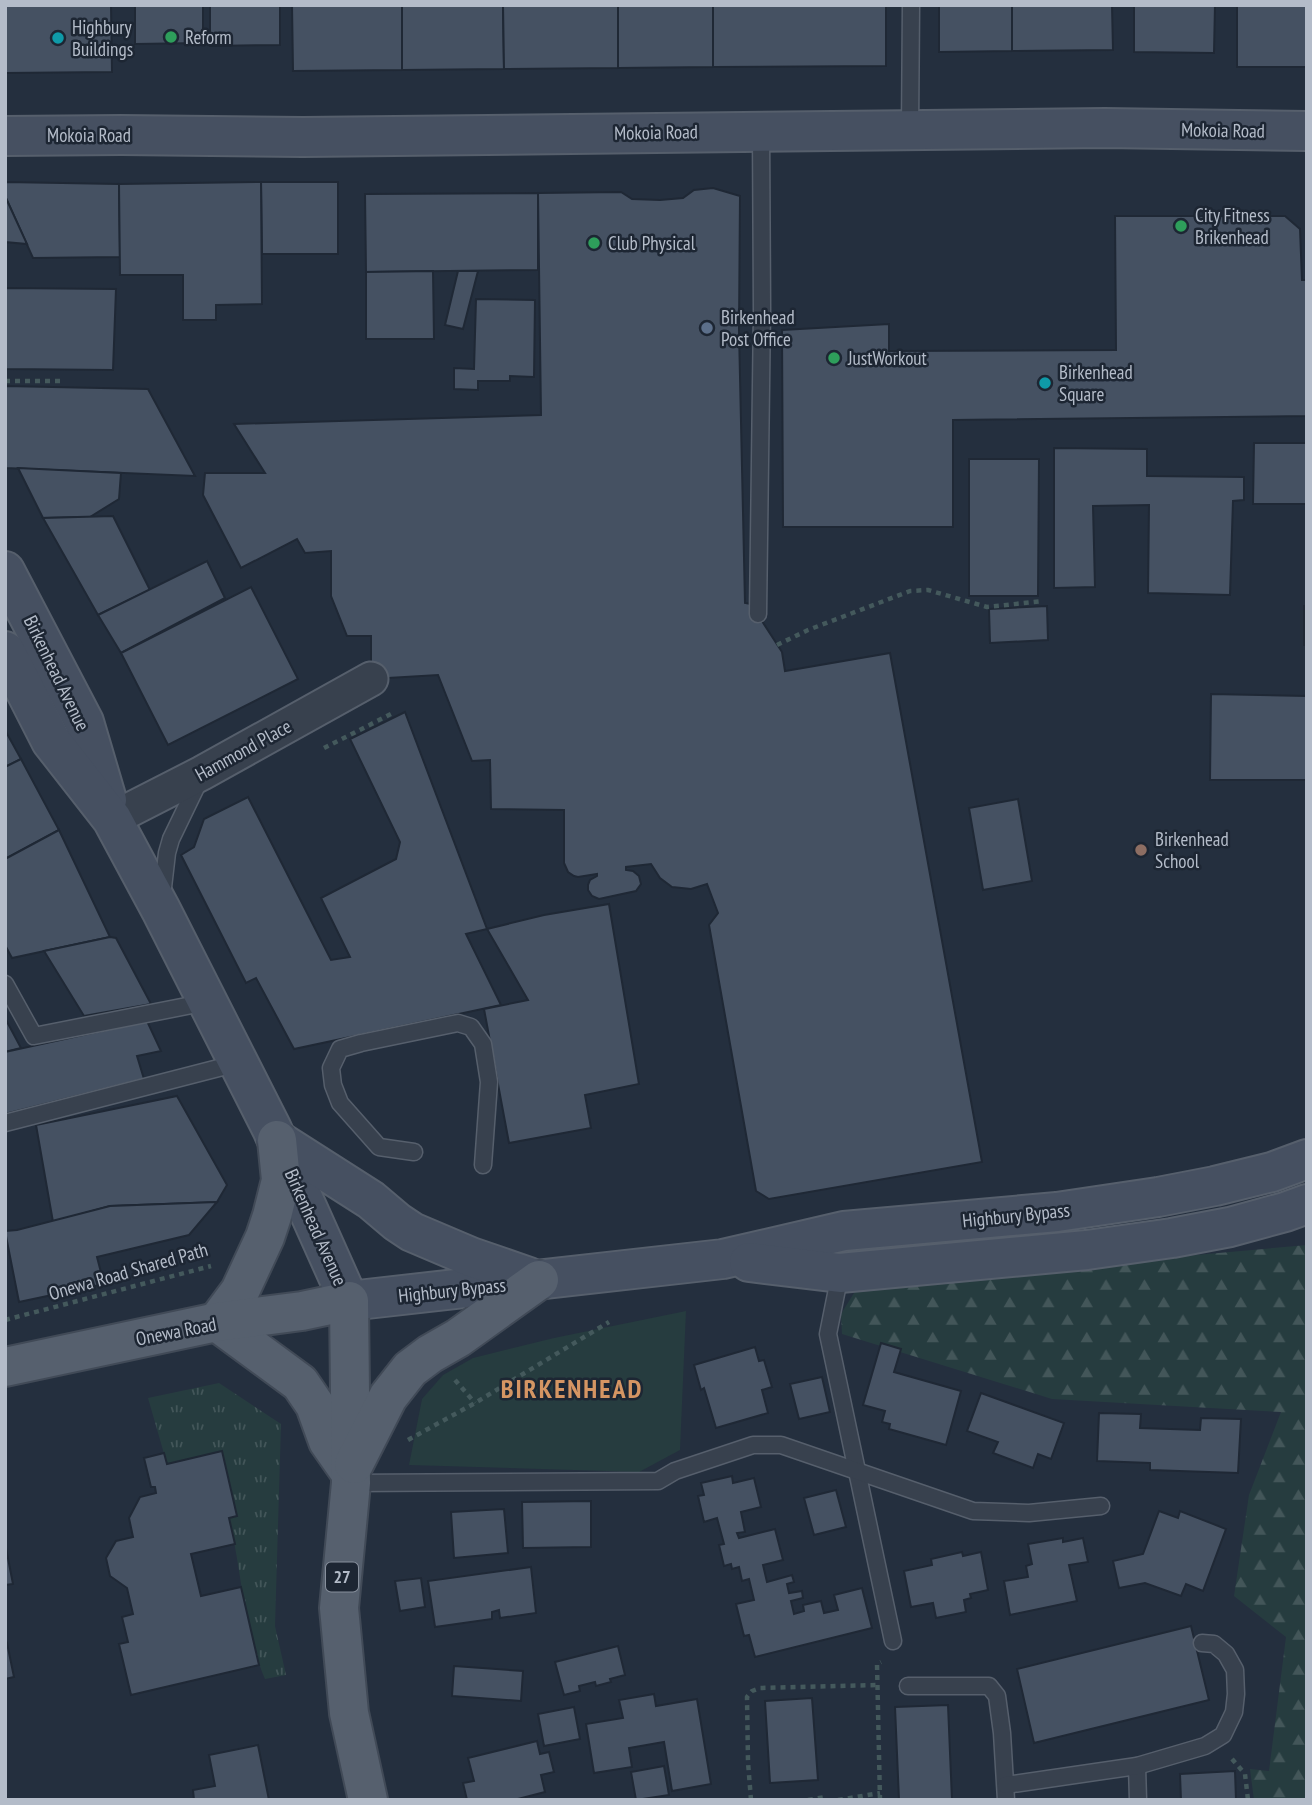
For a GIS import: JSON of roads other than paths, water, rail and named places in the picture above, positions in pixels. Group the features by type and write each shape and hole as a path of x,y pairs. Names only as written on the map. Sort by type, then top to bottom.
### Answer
{"main road":[{"name":"Mokoia Road","path":"5,136 303,137 1105,128 1307,131"},
{"name":"Birkenhead Avenue","path":"5,571 84,722 112,819"},
{"name":"Birkenhead Avenue","path":"5,651 51,741 112,819 161,910 277,1140 349,1301 350,1478 339,1608 349,1713 368,1800"},
{"path":"277,1140 371,1200 412,1232 471,1257 539,1280"},
{"path":"277,1140 281,1180 272,1216 240,1291 217,1322 300,1383 315,1405 328,1441 350,1478"},
{"name":"Highbury Bypass","path":"349,1301 723,1259 844,1231 1057,1212 1158,1197 1272,1172 1307,1158"},
{"name":"Highbury Bypass","path":"723,1259 840,1273 1087,1250 1230,1227 1307,1204"},
{"path":"350,1478 388,1397 410,1369 539,1280"},
{"name":"Onewa Road","path":"5,1367 217,1322 302,1311 349,1301"}],"street":[{"name":"Hammond Place","path":"112,819 372,680"}],"lane":[{"path":"910,130 911,5"},
{"path":"758,614 762,310 761,131"},
{"path":"161,910 171,839 202,773"},
{"path":"5,984 34,1036 207,1002"},
{"path":"414,1152 380,1147 341,1103 333,1085 331,1068 340,1049 458,1023 471,1027 484,1044 489,1082 483,1165"},
{"path":"5,1123 238,1063"},
{"path":"840,1273 828,1334 893,1641"},
{"path":"350,1478 657,1482 675,1471 753,1445 781,1445 973,1511 1029,1513 1101,1506"},
{"path":"908,1686 989,1686 997,1696 1006,1792 1137,1766 1205,1746 1223,1735 1234,1712 1235,1670 1226,1654 1214,1644 1202,1643"},
{"path":"1137,1766 1138,1800"}],"place":[{"name":"Reform","path":"171,37"},
{"name":"Highbury Buildings","path":"58,38"},
{"name":"City Fitness Brikenhead","path":"1181,226"},
{"name":"Club Physical","path":"594,243"},
{"name":"Birkenhead Post Office","path":"707,328"},
{"name":"JustWorkout","path":"834,358"},
{"name":"Birkenhead Square","path":"1045,383"},
{"name":"Birkenhead School","path":"1141,850"}],"district":[{"name":"BIRKENHEAD","path":"572,1389"}]}
